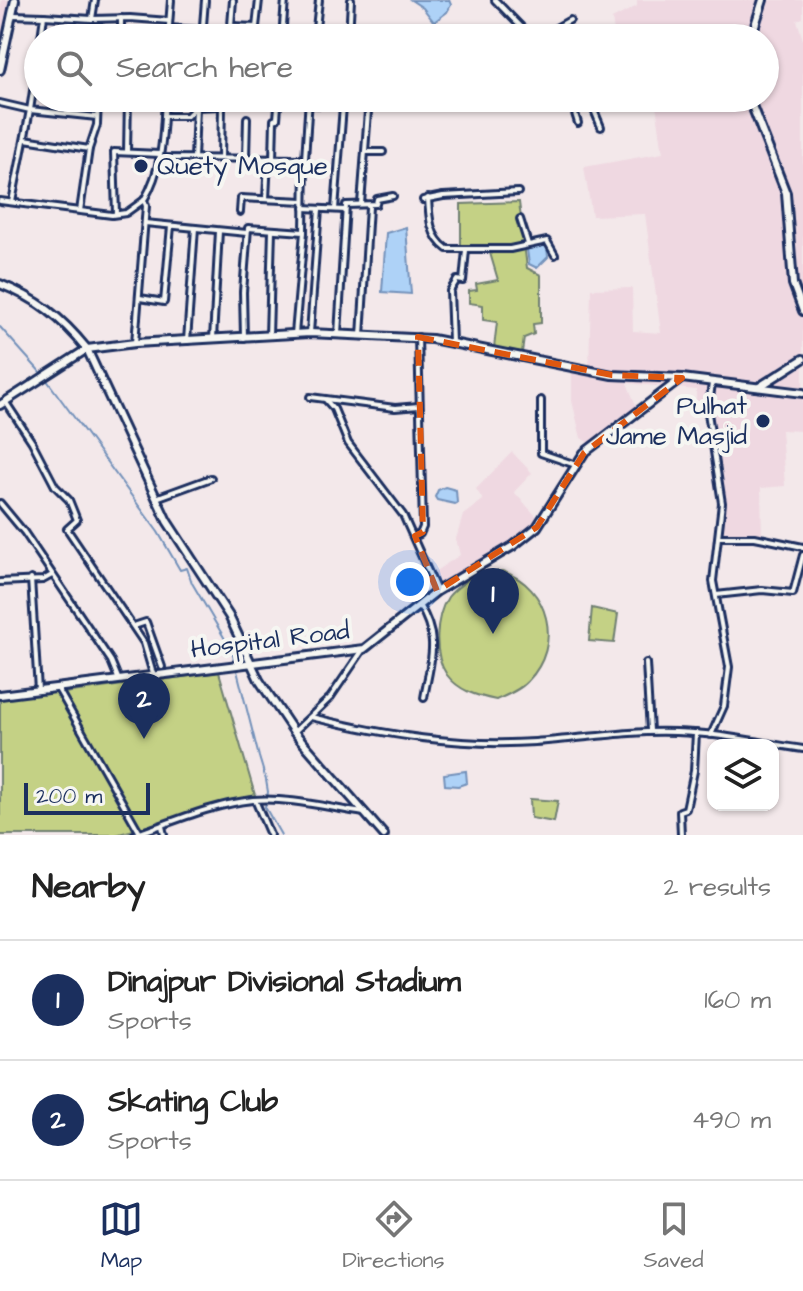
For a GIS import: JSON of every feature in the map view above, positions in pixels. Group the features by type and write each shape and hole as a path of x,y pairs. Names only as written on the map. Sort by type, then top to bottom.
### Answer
{"street":[{"path":"0,70 15,0"},
{"path":"92,19 95,0"},
{"path":"13,15 169,21 171,0"},
{"path":"203,24 205,0"},
{"path":"231,24 233,0"},
{"path":"256,24 259,0"},
{"path":"283,24 285,0"},
{"path":"316,24 319,0"},
{"path":"350,24 351,0"},
{"path":"495,0 520,24"},
{"path":"755,24 763,0"},
{"path":"43,24 44,16"},
{"path":"121,18 121,24"},
{"path":"562,24 570,20"},
{"path":"0,103 24,109"},
{"path":"12,202 30,112"},
{"path":"50,112 97,117"},
{"path":"80,211 97,112"},
{"path":"127,152 128,112"},
{"path":"0,201 126,213 144,200 154,183 164,112"},
{"path":"164,116 187,116 191,112"},
{"path":"194,159 196,112"},
{"path":"221,158 222,112"},
{"path":"266,199 274,120 278,112"},
{"path":"295,334 304,232 308,112"},
{"path":"335,209 343,112"},
{"path":"361,204 368,112"},
{"path":"574,112 578,123"},
{"path":"595,112 601,127"},
{"path":"754,112 786,193 793,284 803,311"},
{"path":"246,158 247,118"},
{"path":"25,139 89,149"},
{"path":"116,214 114,152 194,159 305,159"},
{"path":"366,152 383,152"},
{"path":"518,192 425,199 430,224 438,241 447,249 466,250 510,249 547,241 555,255"},
{"path":"338,334 346,205 369,206 376,204 377,199 393,196"},
{"path":"240,212 241,198 304,201"},
{"path":"135,343 145,223 144,200"},
{"path":"361,336 369,206"},
{"path":"304,208 345,210"},
{"path":"310,333 319,209"},
{"path":"520,219 528,244"},
{"path":"145,223 247,233"},
{"path":"139,298 164,302 171,226"},
{"path":"187,341 195,228"},
{"path":"244,338 248,228 304,232"},
{"path":"269,336 272,230"},
{"path":"213,339 219,231"},
{"path":"452,342 450,291 457,280 463,281 466,250"},
{"path":"0,284 33,297 72,331 87,349 167,521 185,544 229,616 259,680 294,732 384,835"},
{"path":"153,674 144,643 67,529 77,520 69,500 55,486 32,442 2,403 87,349 135,343 310,333 418,337 612,375 682,378 803,393"},
{"path":"415,536 420,534 423,527 418,337"},
{"path":"759,387 803,359"},
{"name":"Hospital Road","path":"0,695 364,649 437,591 513,546 537,527 584,453 682,378"},
{"path":"711,735 724,706 728,676 727,651 713,581 721,492 708,413 712,383"},
{"path":"310,397 395,408 420,406"},
{"path":"325,399 334,409 348,443 403,515 437,591"},
{"path":"541,400 541,453 576,465"},
{"path":"156,498 211,478"},
{"path":"0,503 111,661 118,678"},
{"path":"0,515 5,510"},
{"path":"719,537 755,537 803,547"},
{"path":"716,595 762,590 793,593 803,555"},
{"path":"0,582 43,580 52,575"},
{"path":"31,579 38,690"},
{"path":"419,605 430,622 433,640 424,698"},
{"path":"133,627 146,622 162,667"},
{"path":"294,732 330,698 364,649"},
{"path":"646,663 650,731"},
{"path":"57,687 137,834 233,803 257,800 364,813"},
{"path":"311,717 392,735 464,742 537,742 650,731 696,733 803,749"},
{"path":"681,835 680,811 686,809 694,771 696,733"},
{"path":"257,800 270,835"},
{"path":"162,826 164,835"}],"highlighted area":[{"path":"418,337 612,375 682,378 584,453 537,527 437,591 415,536 423,532"}],"shaded area":[{"path":"2,0 12,0 0,57 0,12"},
{"path":"637,0 803,0 803,18 797,20 803,40 803,431 781,430 785,486 761,488 762,537 722,534 723,489 711,416 696,413 696,390 627,383 637,408 589,443 581,438 572,401 572,370 589,371 591,289 632,288 633,331 661,333 645,214 592,216 584,167 663,153 657,112 779,112 779,24 613,24 612,19 637,6"},
{"path":"512,452 532,473 514,492 537,517 526,531 440,583 434,572 460,555 456,539 463,515 483,500 476,489"}],"green space":[{"path":"519,202 527,268 541,275 541,323 533,324 534,334 524,338 522,352 494,348 497,322 483,320 483,305 469,303 469,291 477,290 476,284 498,280 490,253 461,251 461,204"},
{"path":"502,571 518,579 541,603 548,635 539,667 528,681 496,700 469,692 452,681 442,667 437,636 440,615 451,594 478,574"},
{"path":"592,608 618,614 614,643 589,641"},
{"path":"219,672 255,795 116,835 0,835 0,699 56,691 130,814 64,693"},
{"path":"530,799 558,801 554,822 531,818"}],"water":[{"path":"411,0 449,0 451,5 434,22 423,8"},
{"path":"406,227 411,294 382,292 386,233"},
{"path":"532,246 547,246 548,257 537,268 529,264 527,250"},
{"path":"445,487 456,490 457,503 437,500 438,490"},
{"path":"466,771 467,783 445,785 444,774"}],"waterway":[{"path":"0,327 42,374"},
{"path":"46,379 158,532 180,570 187,568 192,583 232,651 266,780 268,792 265,807 281,835"}],"place":[{"name":"Quety Mosque","path":"141,166"},
{"name":"Pulhat Jame Masjid","path":"763,421"},
{"name":"Dinajpur Divisional Stadium","path":"493,634"},
{"name":"Skating Club","path":"144,739"}]}
